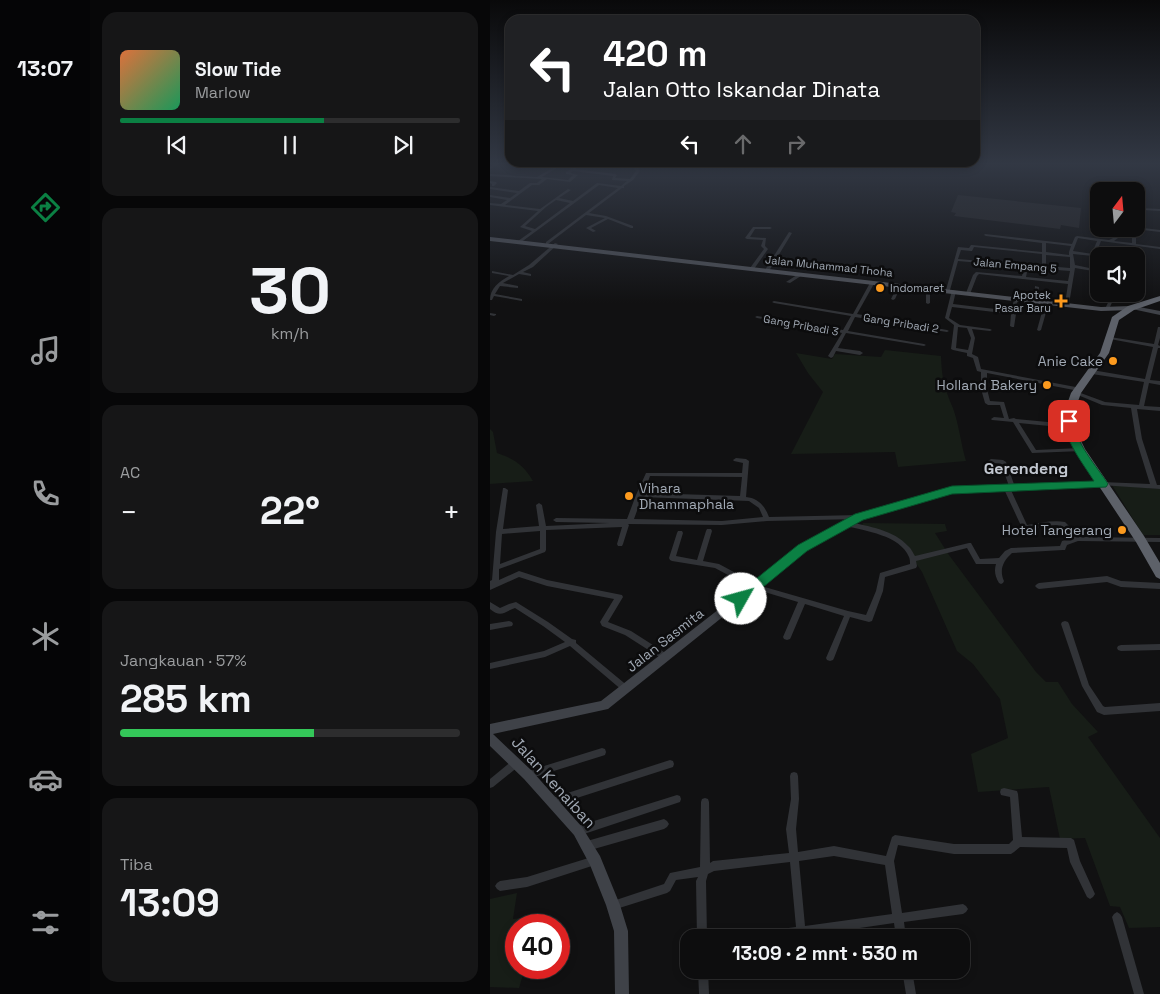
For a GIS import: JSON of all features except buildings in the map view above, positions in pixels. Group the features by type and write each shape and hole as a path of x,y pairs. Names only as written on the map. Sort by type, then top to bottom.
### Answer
{"highway":[{"path":"1158,569 1080,450 1069,426 1071,407 1077,391 1104,353 1116,318 1132,308 1160,298"}],"main road":[{"name":"Jalan Muhammad Thoha","path":"490,238 1104,309 1132,308"},
{"name":"Jalan Muhammad Thoha","path":"1104,309 1116,318"}],"street":[{"path":"535,230 522,228 541,210"},
{"path":"520,241 562,210"},
{"path":"490,299 495,295 500,284 531,266 591,210"},
{"path":"586,214 608,218 632,227"},
{"path":"594,231 588,228 608,218"},
{"path":"752,268 766,249 763,246 765,240 747,238 754,228 770,228"},
{"path":"1145,229 1160,232"},
{"path":"768,270 780,246 790,233"},
{"path":"986,235 1074,245"},
{"path":"993,248 995,236"},
{"path":"1067,304 1073,268 1071,254 1076,237 1160,248"},
{"path":"1110,241 1114,238"},
{"path":"1134,238 1134,245"},
{"path":"990,330 969,328 956,324 947,318 951,305 951,291 959,248 971,250 972,246 1043,254 1094,253 1099,240"},
{"path":"1044,242 1044,266"},
{"name":"Jalan Empang 5","path":"957,260 1090,270"},
{"path":"1024,278 1025,272 1031,265"},
{"path":"494,272 513,276"},
{"path":"519,273 529,275"},
{"path":"968,293 975,275 978,273 1070,283"},
{"path":"788,282 802,274"},
{"path":"831,356 873,282"},
{"path":"500,284 516,287"},
{"path":"893,298 898,286 895,284"},
{"path":"1036,287 1036,301"},
{"path":"928,288 928,303"},
{"path":"495,295 520,300"},
{"path":"1012,326 1016,298"},
{"name":"Gang Pribadi 2","path":"774,302 948,331"},
{"path":"1039,330 1047,302"},
{"path":"1104,309 1109,302"},
{"path":"951,305 1015,313"},
{"path":"1132,308 1160,313"},
{"name":"Gang Pribadi 3","path":"756,317 924,345"},
{"path":"956,324 953,349 970,352"},
{"path":"969,328 973,338 969,355 975,357 978,369 1077,391 1104,404 1160,409"},
{"path":"1157,487 1139,440 1135,422 1138,407 1158,347 1160,328"},
{"path":"1110,338 1158,347"},
{"path":"835,349 860,353"},
{"path":"984,371 984,389 988,403 1002,403 1007,420"},
{"path":"1092,372 1160,383"},
{"path":"994,419 1069,426"},
{"path":"1014,420 1034,452 1080,450"},
{"path":"736,460 746,460 743,498"},
{"path":"991,461 1002,462 1009,487 1025,528 1055,523 1064,524 1078,539"},
{"path":"620,544 646,476 650,473 745,475"},
{"name":"Jalan Sasmita","path":"490,729 604,705 626,689 664,656 756,587 803,548 853,521 952,490 1102,484 1157,487"},
{"path":"493,584 498,567 499,532 505,490"},
{"path":"639,495 743,498 756,502 762,507 767,519"},
{"path":"498,567 541,552 543,528 539,505"},
{"path":"499,532 577,523 722,523 767,519 853,521 892,536 911,554 914,566 882,575 883,582 875,596 869,619 756,587 717,566 672,558 680,533"},
{"path":"556,520 577,523 628,522"},
{"path":"699,563 709,530"},
{"path":"1001,581 998,577 1000,561 1004,554 1011,551 1063,548 1064,543 1078,539 1160,540"},
{"path":"913,559 969,545 978,562 1000,561"},
{"path":"493,584 519,574 547,583 619,597 604,622 605,624 628,633 664,656"},
{"path":"1039,586 1107,579 1121,584 1160,586"},
{"path":"787,637 803,600"},
{"path":"490,605 496,611 501,612 516,605 542,620 573,642 626,689"},
{"path":"830,658 848,614"},
{"path":"490,627 509,624"},
{"path":"1065,624 1086,686 1100,709 1104,711 1160,707"},
{"path":"490,666 545,654 573,642"},
{"path":"1121,648 1160,647"},
{"name":"Jalan Kenaiban","path":"490,738 528,775 578,831 595,861 613,905 621,931 622,994"},
{"path":"528,775 602,752"},
{"path":"490,784 516,763"},
{"path":"552,802 670,764"},
{"path":"794,776 795,799 791,829 801,929"},
{"path":"1004,792 1014,794 1018,842"},
{"path":"578,831 677,799"},
{"path":"702,929 701,881 705,870 705,802"},
{"path":"587,846 627,833 664,824"},
{"path":"900,929 889,861 896,840 954,848 1000,850 1011,849 1018,842 1071,842 1075,862 1090,894"},
{"path":"613,905 667,888 673,876 705,870 713,866 834,852 889,861"},
{"path":"500,886 527,882 595,861"},
{"path":"816,929 963,909"},
{"path":"1117,917 1139,994"},
{"path":"703,979 704,994"},
{"path":"908,979 911,994"}],"shaded area":[{"path":"885,350 941,356 944,383 955,414 966,461 898,467 895,452 791,454 823,392 808,373 796,353 832,359 835,354 881,357"},
{"path":"490,429 493,432 497,453 518,463 533,481 490,484"},
{"path":"1112,485 1160,489 1160,535 1143,535"},
{"path":"863,523 945,524 947,531 935,533 949,555 1036,672 1046,682 1058,682 1072,704 1098,732 1088,737 1160,838 1160,927 1129,928 1120,907 1110,906 1085,838 1060,839 1049,787 978,792 971,754 1008,738 1000,699 973,664 957,651 922,572 907,550 892,537 861,527"},
{"path":"517,893 514,914 505,914 505,979 522,979 519,988 490,987 490,899"}],"place":[{"name":"Indomaret","path":"880,288"},
{"name":"Apotek Pasar Baru","path":"1061,301"},
{"name":"Anie Cake","path":"1113,361"},
{"name":"Holland Bakery","path":"1047,385"},
{"name":"Vihara Dhammaphala","path":"629,496"},
{"name":"Hotel Tangerang","path":"1122,530"}],"district":[{"name":"Gerendeng","path":"1026,468"}],"route":[{"path":"741,599 803,548 859,517 928,496 966,488 1102,484 1080,450 1069,426 1069,421"}]}
